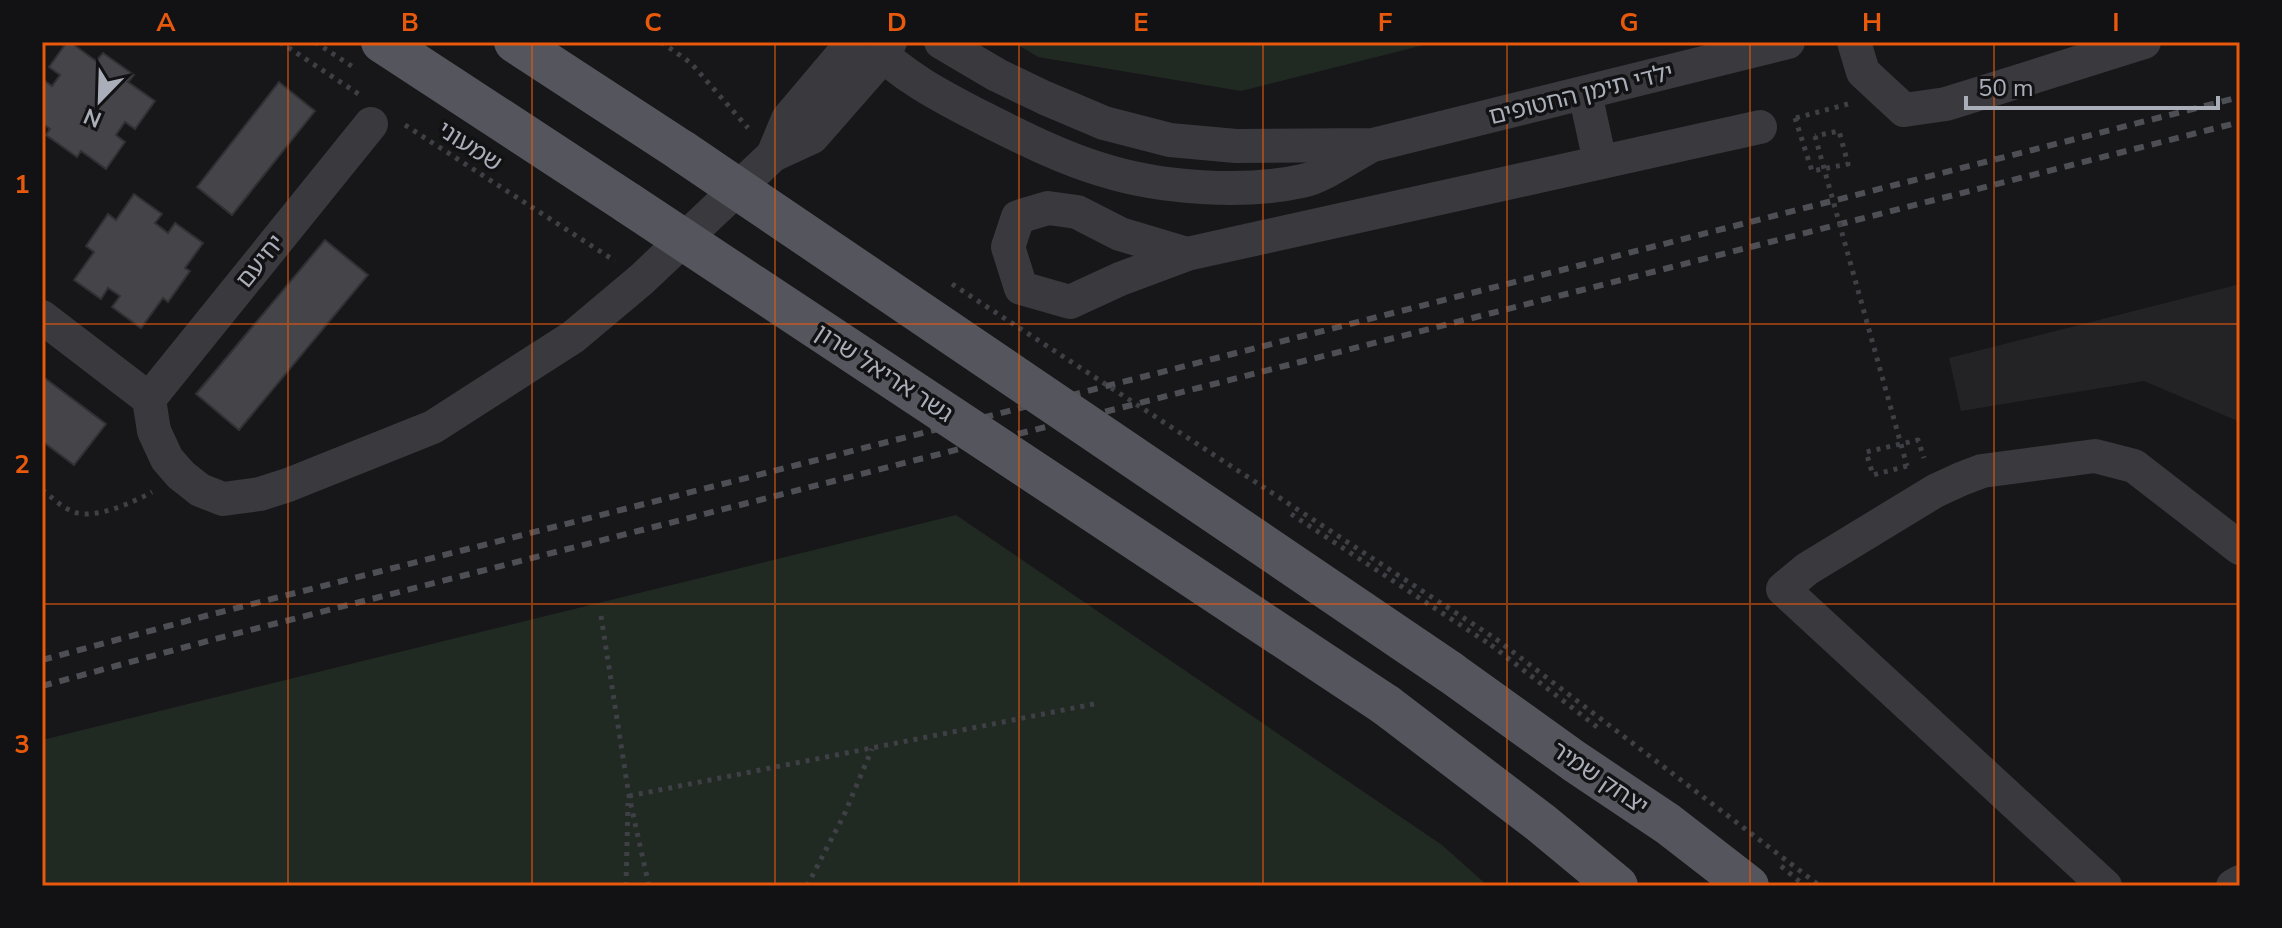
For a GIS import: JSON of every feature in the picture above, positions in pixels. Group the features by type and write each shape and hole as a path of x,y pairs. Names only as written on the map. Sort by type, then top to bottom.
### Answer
{"main road":[{"name":"גשר אריאל שרון","path":"382,42 1386,705 1541,823 1617,886"},
{"name":"יצחק שמיר","path":"515,42 682,151 1450,672 1668,824 1748,886"}],"street":[{"path":"773,155 788,119 853,42"},
{"name":"ילדי תימן החטופים","path":"941,42 997,75 1104,123 1170,140 1236,146 1373,145 1788,42"},
{"path":"1854,42 1863,72 1904,110 1946,104 2144,42"},
{"path":"42,317 149,399 154,431 167,459 181,475 200,490 223,499 260,494 433,427 573,337 642,279 773,155 812,137 881,47"},
{"name":"ילדי תימן החטופים","path":"881,47 924,86 1030,141 1103,170 1170,184 1244,188 1305,181 1373,145"},
{"path":"1585,93 1600,162"},
{"name":"יחיעם","path":"149,399 378,115"},
{"path":"1187,254 1120,234 1077,212 1048,208 1018,217 1008,247 1021,288 1070,302 1187,254 1760,127"},
{"path":"1030,141 1056,179 1048,208"},
{"path":"2105,886 1783,589 1807,569 1935,491 1961,479 1982,471 2080,457 2095,456 2134,466 2240,548"},
{"path":"2233,886 2240,882"}],"path":[{"name":"שמעוני","path":"280,42 378,115 642,279"},
{"path":"661,42 691,63 773,155"},
{"path":"1760,127 1888,94"},
{"path":"1795,118 1812,171 1848,164 1839,131 1815,136 1907,466 1873,475 1866,452 1918,440"},
{"path":"950,283 1496,639 1820,886"},
{"path":"42,490 74,512 86,515 131,504 181,475"},
{"path":"601,616 629,796 649,886"},
{"path":"1491,645 1603,731"},
{"path":"629,796 1099,703"},
{"path":"807,886 844,815 872,748"},
{"path":"626,886 629,796"}],"shaded area":[{"path":"1013,42 1436,42 1241,91 1038,57"},
{"path":"2240,284 2240,422 2144,381 1961,411 1949,358"},
{"path":"956,515 1442,845 1488,886 42,886 42,740"}],"building":[{"path":"67,42 96,61 103,53 134,75 128,82 155,101 135,129 125,122 116,135 125,142 106,169 81,151 77,157 46,135 50,129 42,123 42,79 52,86 60,75 49,67"},
{"path":"279,82 315,111 232,215 197,187"},
{"path":"134,194 162,214 155,223 168,233 175,223 203,243 185,268 190,271 168,302 163,298 141,328 112,307 120,296 108,288 101,299 74,280 94,252 86,246 108,214 116,220"},
{"path":"325,240 368,275 239,430 196,394"},
{"path":"42,376 106,424 74,465 42,441"}],"railway":[{"path":"42,660 2240,97"},
{"path":"42,686 215,639 2240,122"}]}
